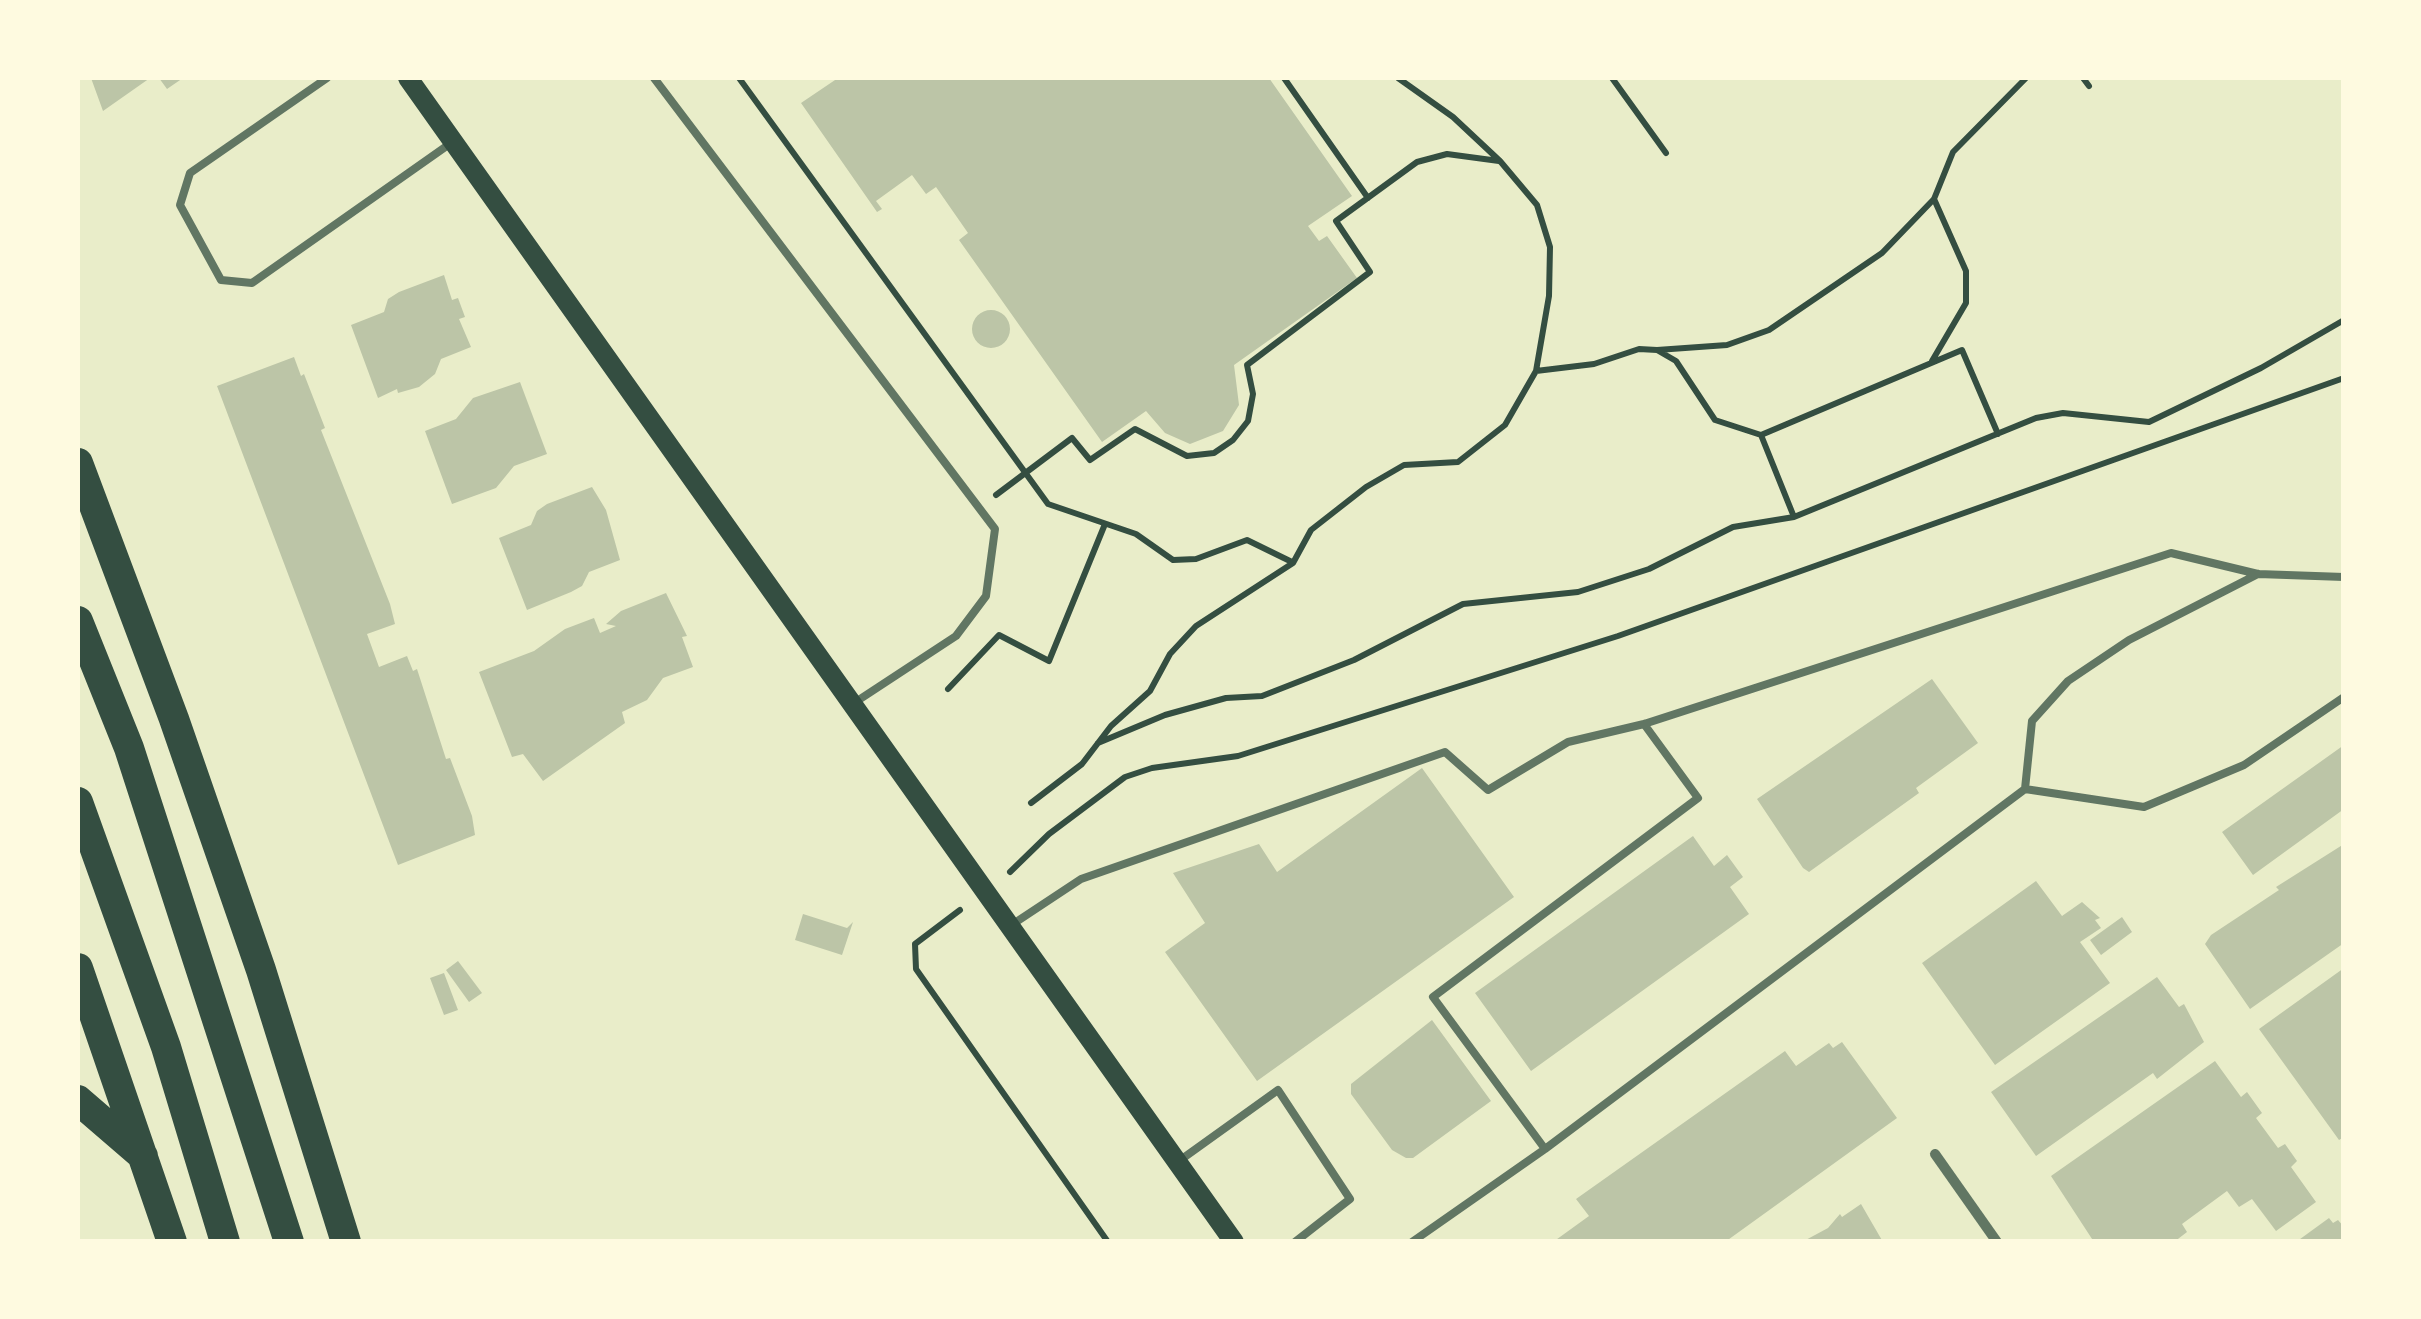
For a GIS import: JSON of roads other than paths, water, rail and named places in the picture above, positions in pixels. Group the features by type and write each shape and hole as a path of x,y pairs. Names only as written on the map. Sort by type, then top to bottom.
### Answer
{"highway":[{"path":"78,464 174,719 249,934 346,1242"},
{"path":"78,621 129,748 289,1242"},
{"path":"78,802 166,1047 225,1242"},
{"path":"78,968 172,1242"},
{"path":"78,1100 146,1158"}],"main road":[{"path":"408,78 1234,1242"}],"street":[{"path":"1934,1154 1997,1242"}],"lane":[{"path":"327,78 190,174 180,205 221,280 252,283 454,141"},
{"path":"654,78 995,529 986,596 956,636 850,706"},
{"path":"1009,926 1081,879 1444,752 1488,790 1568,742 1644,724 2171,554 2258,574 2344,576"},
{"path":"2026,789 2032,721 2068,681 2130,640 2258,574"},
{"path":"1412,1242 1545,1149 2026,789 2144,807 2244,765 2344,697"},
{"path":"1545,1149 1433,997 1698,798 1644,724"},
{"path":"1179,1161 1278,1090 1350,1199 1295,1242"}]}
